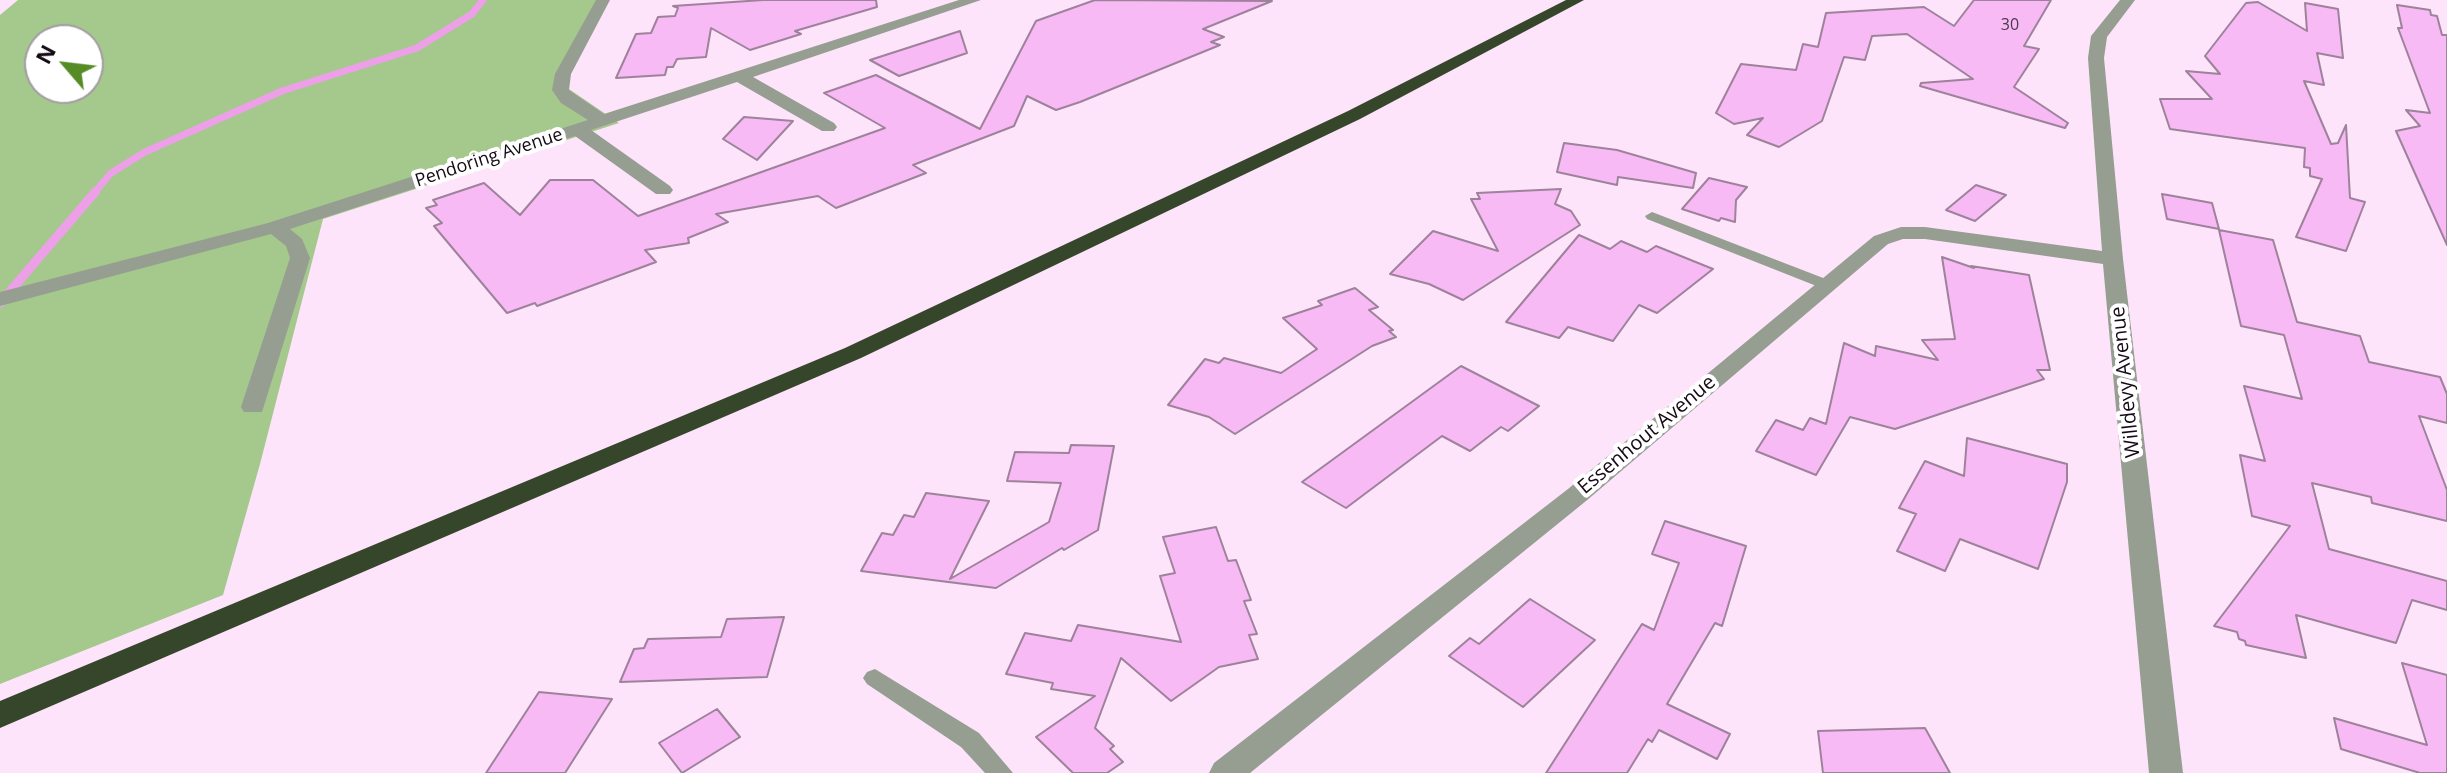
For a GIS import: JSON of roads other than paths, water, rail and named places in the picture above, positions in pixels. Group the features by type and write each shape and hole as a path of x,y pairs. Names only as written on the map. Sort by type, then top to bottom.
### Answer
{"highway":[{"path":"0,715 853,353 1354,115 1577,0"}],"street":[{"path":"602,121 567,99 560,90 563,74 603,0"},
{"name":"Pendoring Avenue","path":"0,299 275,227 974,0"},
{"name":"Willdevy Avenue","path":"2128,0 2099,36 2096,45 2113,259 2166,773"},
{"path":"740,77 828,127"},
{"path":"577,129 663,190"},
{"path":"253,407 300,258 295,243 275,227"},
{"name":"Essenhout Avenue","path":"1226,773 1577,495 1874,244 1901,233 1938,234 2113,259"}],"lane":[{"path":"1652,216 1825,284"},
{"path":"875,678 970,740 1001,773"}],"waterway":[{"path":"94,193 111,173 145,152 282,91 417,48 472,14 483,0"},
{"path":"0,303 96,191"}]}
